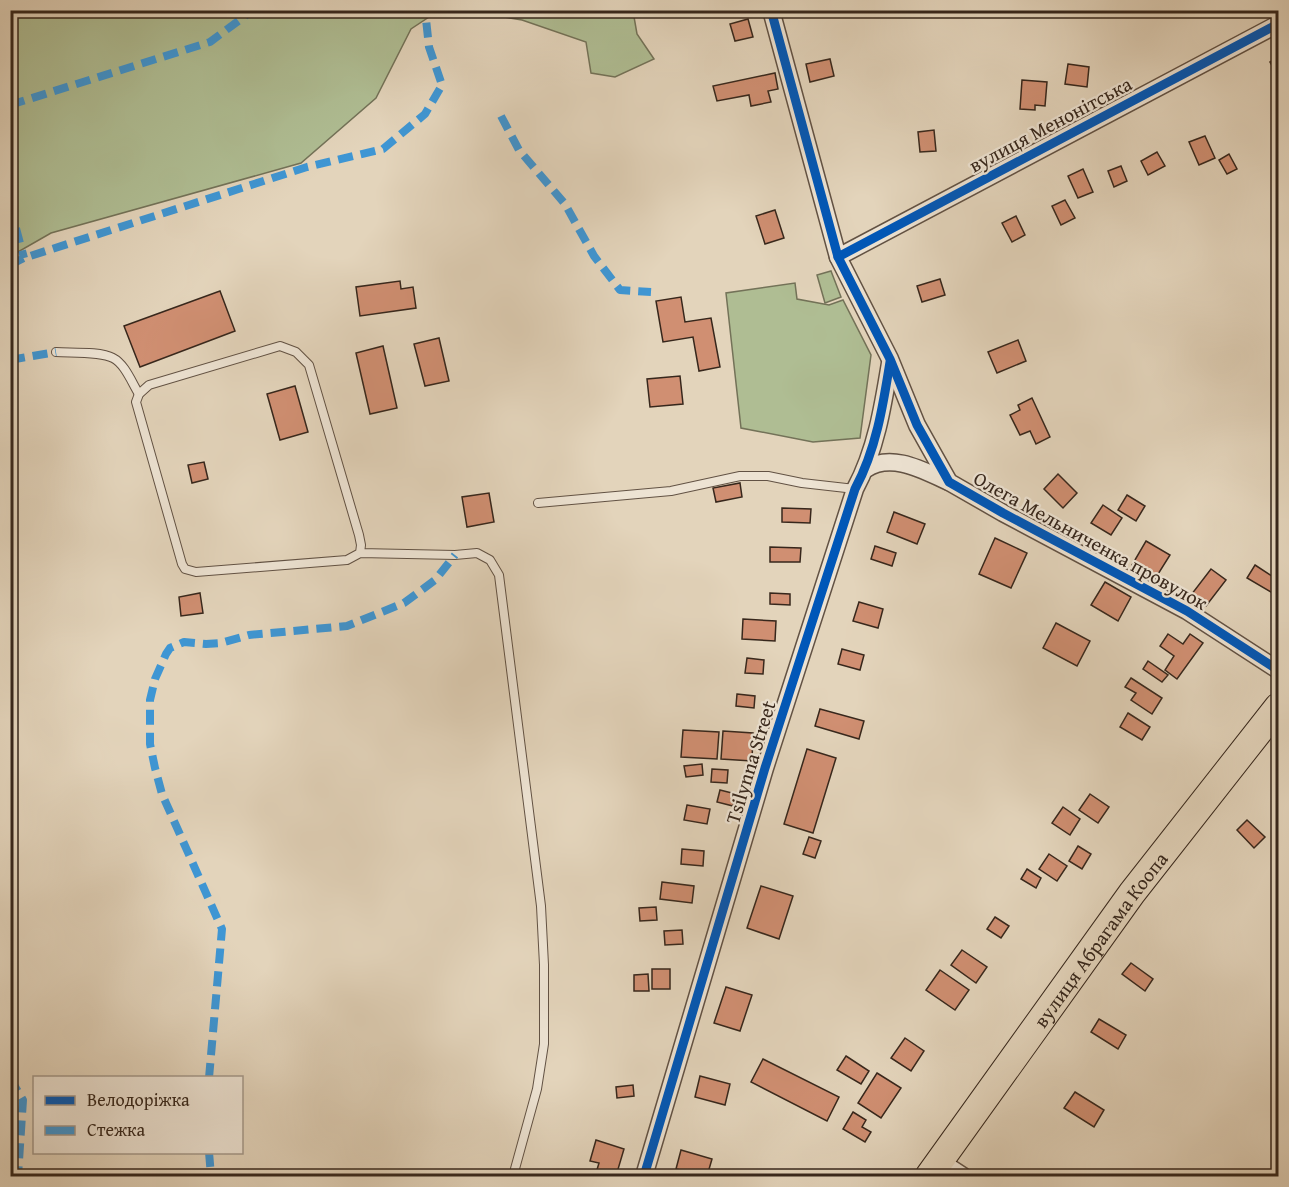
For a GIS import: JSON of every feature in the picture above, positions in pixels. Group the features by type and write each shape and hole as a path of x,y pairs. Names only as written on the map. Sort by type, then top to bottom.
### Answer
{"main road":[{"name":"вулиця Абрагама Коопа","path":"934,1169 1132,893 1278,707"}],"street":[{"name":"Олега Мельниченка провулок","path":"771,10 838,256 890,359 917,425 949,482 1187,611 1275,662"},
{"name":"вулиця Менонітська","path":"838,256 1278,24"},
{"name":"Tsilynna Street","path":"644,1176 765,768 855,489 866,469 874,442 890,359"},
{"path":"866,469 875,463 899,463 912,466 949,482"},
{"path":"934,1169 963,1176"}],"lane":[{"path":"360,553 359,535 309,365 296,352 280,346 149,385 139,394 136,402 185,569 196,572 347,560 360,553 455,555 477,553 490,560 499,575 541,906 544,965 544,1044 537,1089 513,1176"},
{"path":"56,352 113,358 120,364 139,394"},
{"path":"538,503 671,491 740,476 768,476 802,483 855,489"}],"green space":[{"path":"23,11 438,11 411,29 376,98 301,163 51,233 11,256 11,13"},
{"path":"469,11 633,11 637,34 654,59 615,77 591,73 586,42 522,20"},
{"path":"831,271 841,297 825,303 817,275"},
{"path":"795,283 797,299 829,305 843,300 871,355 860,438 813,442 741,428 726,293"}],"building":[{"path":"748,19 753,37 735,41 730,24"},
{"path":"1278,57 1278,77 1270,62"},
{"path":"830,59 834,76 810,82 806,64"},
{"path":"1068,64 1089,67 1087,87 1065,84"},
{"path":"775,73 778,89 768,91 771,102 751,106 749,95 717,101 713,86"},
{"path":"1022,80 1047,82 1045,106 1035,105 1035,110 1020,109"},
{"path":"934,130 936,151 920,152 918,132"},
{"path":"1205,136 1215,158 1199,165 1189,142"},
{"path":"1157,152 1165,166 1148,175 1141,161"},
{"path":"1229,154 1237,169 1227,174 1219,160"},
{"path":"1121,166 1127,181 1114,187 1108,171"},
{"path":"1083,169 1093,192 1078,198 1068,176"},
{"path":"1065,200 1075,218 1061,225 1052,206"},
{"path":"775,210 784,238 765,244 756,216"},
{"path":"1016,216 1025,235 1012,242 1002,223"},
{"path":"940,279 945,295 922,302 917,286"},
{"path":"400,281 401,289 413,287 416,308 360,316 356,287"},
{"path":"220,291 235,331 140,367 124,326"},
{"path":"681,297 685,322 711,318 720,367 699,371 693,337 663,342 656,301"},
{"path":"439,338 449,381 425,386 414,344"},
{"path":"1018,340 1026,361 997,373 988,352"},
{"path":"383,346 397,408 370,414 356,353"},
{"path":"680,376 683,404 650,407 647,379"},
{"path":"295,386 308,432 280,440 267,394"},
{"path":"1032,398 1050,437 1036,444 1030,431 1020,435 1010,415 1020,410 1018,405"},
{"path":"204,462 208,479 192,483 188,465"},
{"path":"1058,474 1077,493 1063,508 1044,489"},
{"path":"740,483 742,497 716,502 713,488"},
{"path":"489,493 494,522 467,527 462,497"},
{"path":"1127,495 1145,506 1136,521 1118,510"},
{"path":"1103,505 1122,518 1111,535 1091,523"},
{"path":"782,508 811,509 810,523 782,522"},
{"path":"894,512 925,524 917,544 887,532"},
{"path":"995,538 1027,553 1011,588 979,574"},
{"path":"1146,541 1170,555 1155,579 1132,565"},
{"path":"875,546 896,553 892,566 871,559"},
{"path":"770,547 801,548 800,562 770,562"},
{"path":"1255,565 1278,580 1276,595 1247,578"},
{"path":"1211,569 1226,580 1206,606 1191,595"},
{"path":"1105,582 1131,597 1118,621 1091,605"},
{"path":"200,593 203,613 181,616 179,597"},
{"path":"770,593 790,594 790,605 770,604"},
{"path":"859,602 883,609 878,628 853,621"},
{"path":"743,619 776,621 775,641 742,639"},
{"path":"1056,623 1090,641 1077,666 1043,648"},
{"path":"1168,634 1183,644 1190,634 1203,643 1177,679 1165,670 1174,656 1160,646"},
{"path":"842,649 864,655 860,670 838,664"},
{"path":"747,658 764,660 763,674 745,673"},
{"path":"1148,661 1168,675 1162,682 1143,669"},
{"path":"1131,678 1162,698 1152,714 1131,700 1136,693 1125,687"},
{"path":"737,694 755,696 754,708 736,706"},
{"path":"820,709 864,721 859,739 815,726"},
{"path":"1128,713 1150,727 1142,740 1120,727"},
{"path":"683,730 719,732 717,759 681,757"},
{"path":"723,731 753,733 752,761 721,759"},
{"path":"807,749 836,758 813,833 784,824"},
{"path":"702,764 703,775 686,777 684,766"},
{"path":"712,769 728,770 727,783 711,782"},
{"path":"720,790 736,794 733,806 717,802"},
{"path":"1090,794 1109,807 1098,823 1079,810"},
{"path":"687,805 710,809 707,824 684,820"},
{"path":"1063,807 1080,819 1070,835 1052,823"},
{"path":"1247,820 1265,837 1254,848 1237,830"},
{"path":"809,837 821,841 815,858 803,854"},
{"path":"1078,846 1091,854 1082,869 1069,861"},
{"path":"682,849 704,851 703,866 681,864"},
{"path":"1049,854 1067,866 1057,881 1039,869"},
{"path":"1027,869 1041,878 1036,888 1021,879"},
{"path":"662,882 694,886 692,903 660,899"},
{"path":"761,886 793,896 779,939 747,928"},
{"path":"656,907 657,920 640,921 639,908"},
{"path":"995,917 1009,926 1001,938 987,929"},
{"path":"682,930 683,944 665,945 664,931"},
{"path":"962,950 987,967 976,983 951,965"},
{"path":"1131,963 1153,979 1145,991 1122,974"},
{"path":"652,969 670,969 670,989 652,989"},
{"path":"940,970 969,990 955,1010 926,990"},
{"path":"648,974 649,991 634,991 634,975"},
{"path":"726,987 752,995 740,1031 714,1023"},
{"path":"1099,1019 1126,1035 1118,1049 1091,1032"},
{"path":"905,1038 924,1051 911,1071 891,1058"},
{"path":"846,1056 869,1071 861,1084 837,1070"},
{"path":"763,1059 839,1097 827,1121 751,1082"},
{"path":"877,1073 901,1088 881,1118 858,1103"},
{"path":"700,1076 730,1084 725,1105 695,1097"},
{"path":"633,1085 634,1096 617,1098 616,1087"},
{"path":"1075,1092 1104,1110 1094,1127 1064,1108"},
{"path":"853,1112 866,1120 862,1127 871,1132 865,1142 843,1129"},
{"path":"596,1140 624,1149 616,1176 596,1173 599,1163 590,1161"},
{"path":"681,1150 712,1159 707,1176 676,1169"},
{"path":"1079,1171 1088,1176 1075,1176"}],"marked path":[{"path":"10,105 210,42 253,10"},
{"path":"10,265 24,258 307,167 383,149 425,114 442,85 429,47 425,10"},
{"path":"501,116 519,150 565,204 594,256 620,290 651,292"},
{"path":"10,206 24,258"},
{"path":"10,360 56,352"},
{"path":"209,1076 222,929 162,794 150,744 150,700 155,679 166,654 170,648 184,642 221,643 249,635 347,626 404,603 435,580 455,555"},
{"path":"10,1078 23,1100 18,1176"},
{"path":"209,1154 211,1176"}],"cycle path":[{"path":"771,10 838,257 890,359 917,425 949,482 1187,611 1278,670"},
{"path":"838,257 1278,24"},
{"path":"644,1176 765,768 855,489 873,443 890,362"}]}
